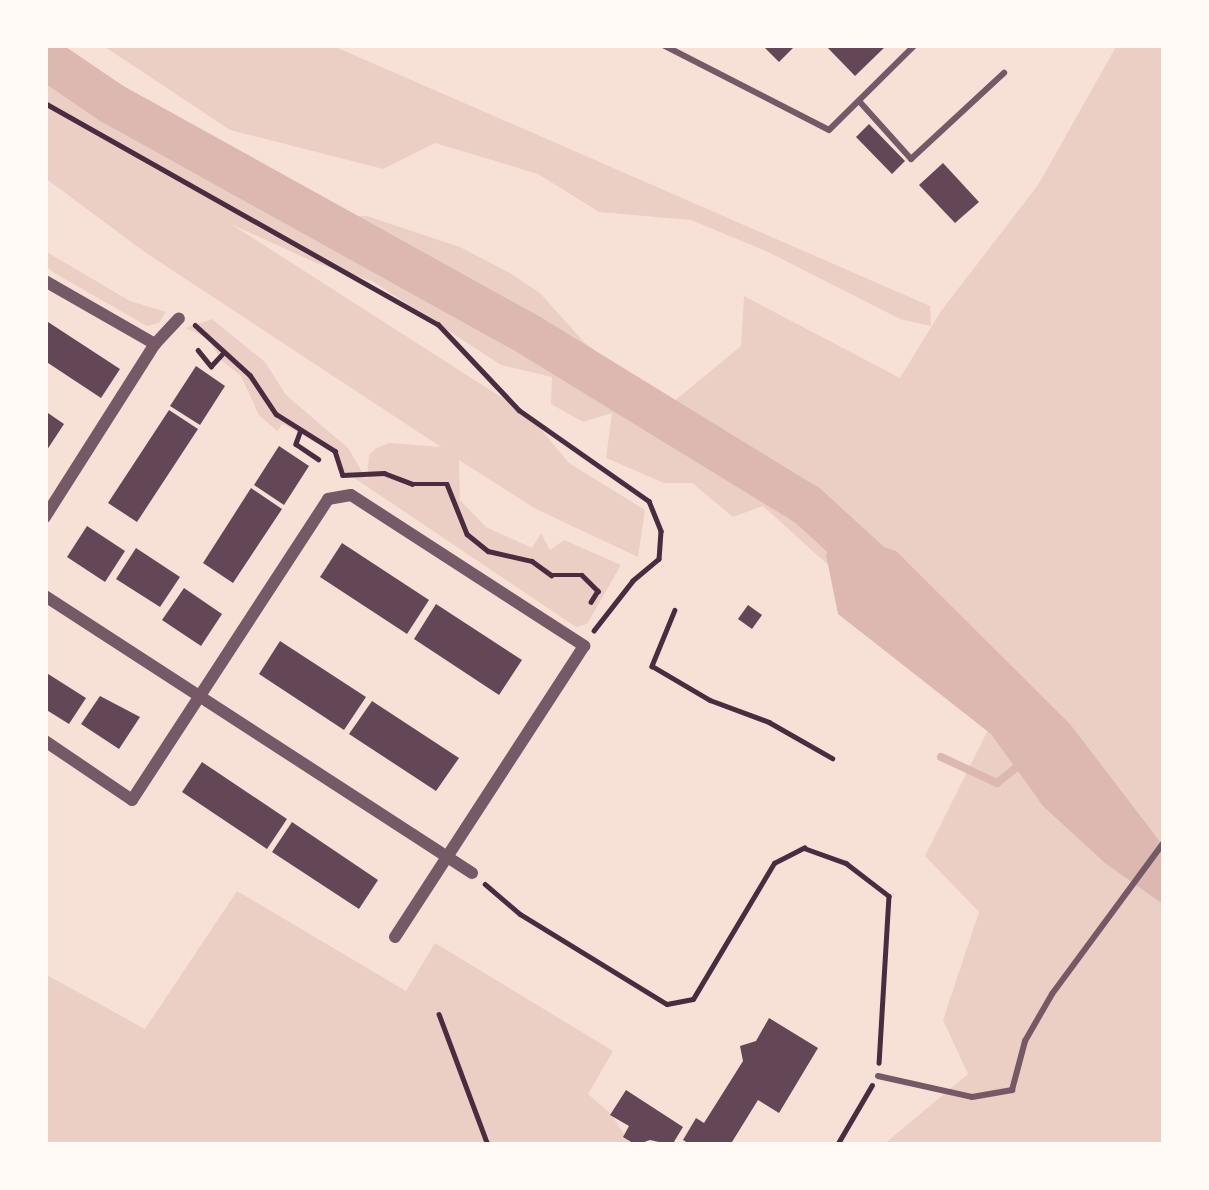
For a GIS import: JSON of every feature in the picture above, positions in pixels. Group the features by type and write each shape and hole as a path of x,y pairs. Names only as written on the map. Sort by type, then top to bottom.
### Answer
{"street":[{"path":"45,281 155,344"},
{"path":"45,517 155,344 178,318"},
{"path":"45,741 132,800 328,499 344,493 584,646"},
{"path":"45,596 472,872"},
{"path":"395,937 594,631"}],"lane":[{"path":"663,45 829,130 916,45"},
{"path":"859,100 911,159 1004,73"},
{"path":"878,1076 972,1096 1012,1090 1025,1041 1052,994 1134,890 1164,842"}],"path":[{"path":"45,103 438,324 519,410 649,501 661,532 659,559 633,581 594,631"},
{"path":"178,318 213,336 224,353 250,375 276,415 334,451 344,493"},
{"path":"198,350 211,366 224,353"},
{"path":"301,430 296,443 318,459"},
{"path":"342,475 384,473 412,484 447,484 467,534 488,551 532,561 551,574 581,574 598,591 591,602"},
{"path":"674,610 652,666 710,700 769,722 832,758"},
{"path":"472,872 520,914 667,1004 693,999 774,863 805,848 846,863 889,896 878,1076 837,1145"},
{"path":"439,1014 488,1145"}],"shaded area":[{"path":"102,45 331,45 930,306 931,326 900,319 768,252 691,220 599,212 538,174 435,143 383,169 230,130"},
{"path":"1117,45 1164,45 1164,1145 883,1145 968,1074 943,1020 979,912 925,856 995,716 763,506 733,517 692,483 664,483 606,458 612,413 583,422 551,404 552,377 501,365 372,281 316,263 231,224 529,415 569,463 645,510 638,557 536,509 459,460 460,500 486,527 532,548 541,533 550,550 564,540 621,565 587,624 576,627 341,469 332,452 283,424 277,431 259,415 241,376 221,360 208,338 185,328 212,319 265,362 286,395 348,448 367,480 369,455 376,448 390,443 441,447 146,253 45,178 45,46 80,63 224,183 317,217 367,216 460,247 510,273 540,293 584,342 644,390 673,402 741,346 744,296 900,378 941,311 1038,185"},
{"path":"45,251 130,301 166,312 159,323 147,326 45,266"},
{"path":"836,532 896,551 1070,724 1164,847 1164,905 1105,863 1043,806 991,734 838,614 826,555"},
{"path":"237,891 406,991 435,943 613,1051 588,1094 611,1114 631,1145 45,1145 45,974 145,1029"}],"building":[{"path":"762,45 796,45 779,62"},
{"path":"825,45 887,45 855,76"},
{"path":"869,124 905,161 892,174 856,137"},
{"path":"943,163 979,202 955,223 919,185"},
{"path":"48,322 120,369 101,398 45,361"},
{"path":"196,366 225,386 200,425 170,406"},
{"path":"169,410 198,429 137,522 108,503"},
{"path":"45,411 64,424 45,453"},
{"path":"279,446 309,466 284,505 254,485"},
{"path":"251,488 282,509 233,583 203,563"},
{"path":"87,526 125,551 105,582 67,557"},
{"path":"342,543 429,600 407,634 320,577"},
{"path":"136,548 180,577 160,607 116,579"},
{"path":"184,588 222,614 201,646 162,620"},
{"path":"436,604 522,660 499,695 414,639"},
{"path":"748,605 762,615 752,629 738,619"},
{"path":"280,641 366,697 344,730 259,674"},
{"path":"45,672 86,698 69,724 45,709"},
{"path":"100,696 140,717 119,749 81,724"},
{"path":"372,701 459,758 436,791 349,734"},
{"path":"202,762 287,819 267,849 182,792"},
{"path":"292,822 378,880 359,909 272,852"},
{"path":"769,1018 818,1048 779,1113 758,1100 732,1142 738,1145 691,1145 683,1140 696,1118 704,1123 743,1061 740,1046 756,1041"},
{"path":"626,1090 683,1127 672,1145 650,1140 636,1145 623,1137 629,1126 610,1115"}],"waterway":[{"path":"45,58 111,103 531,336 807,505 876,568"},
{"path":"941,757 997,783 1018,766"}]}
